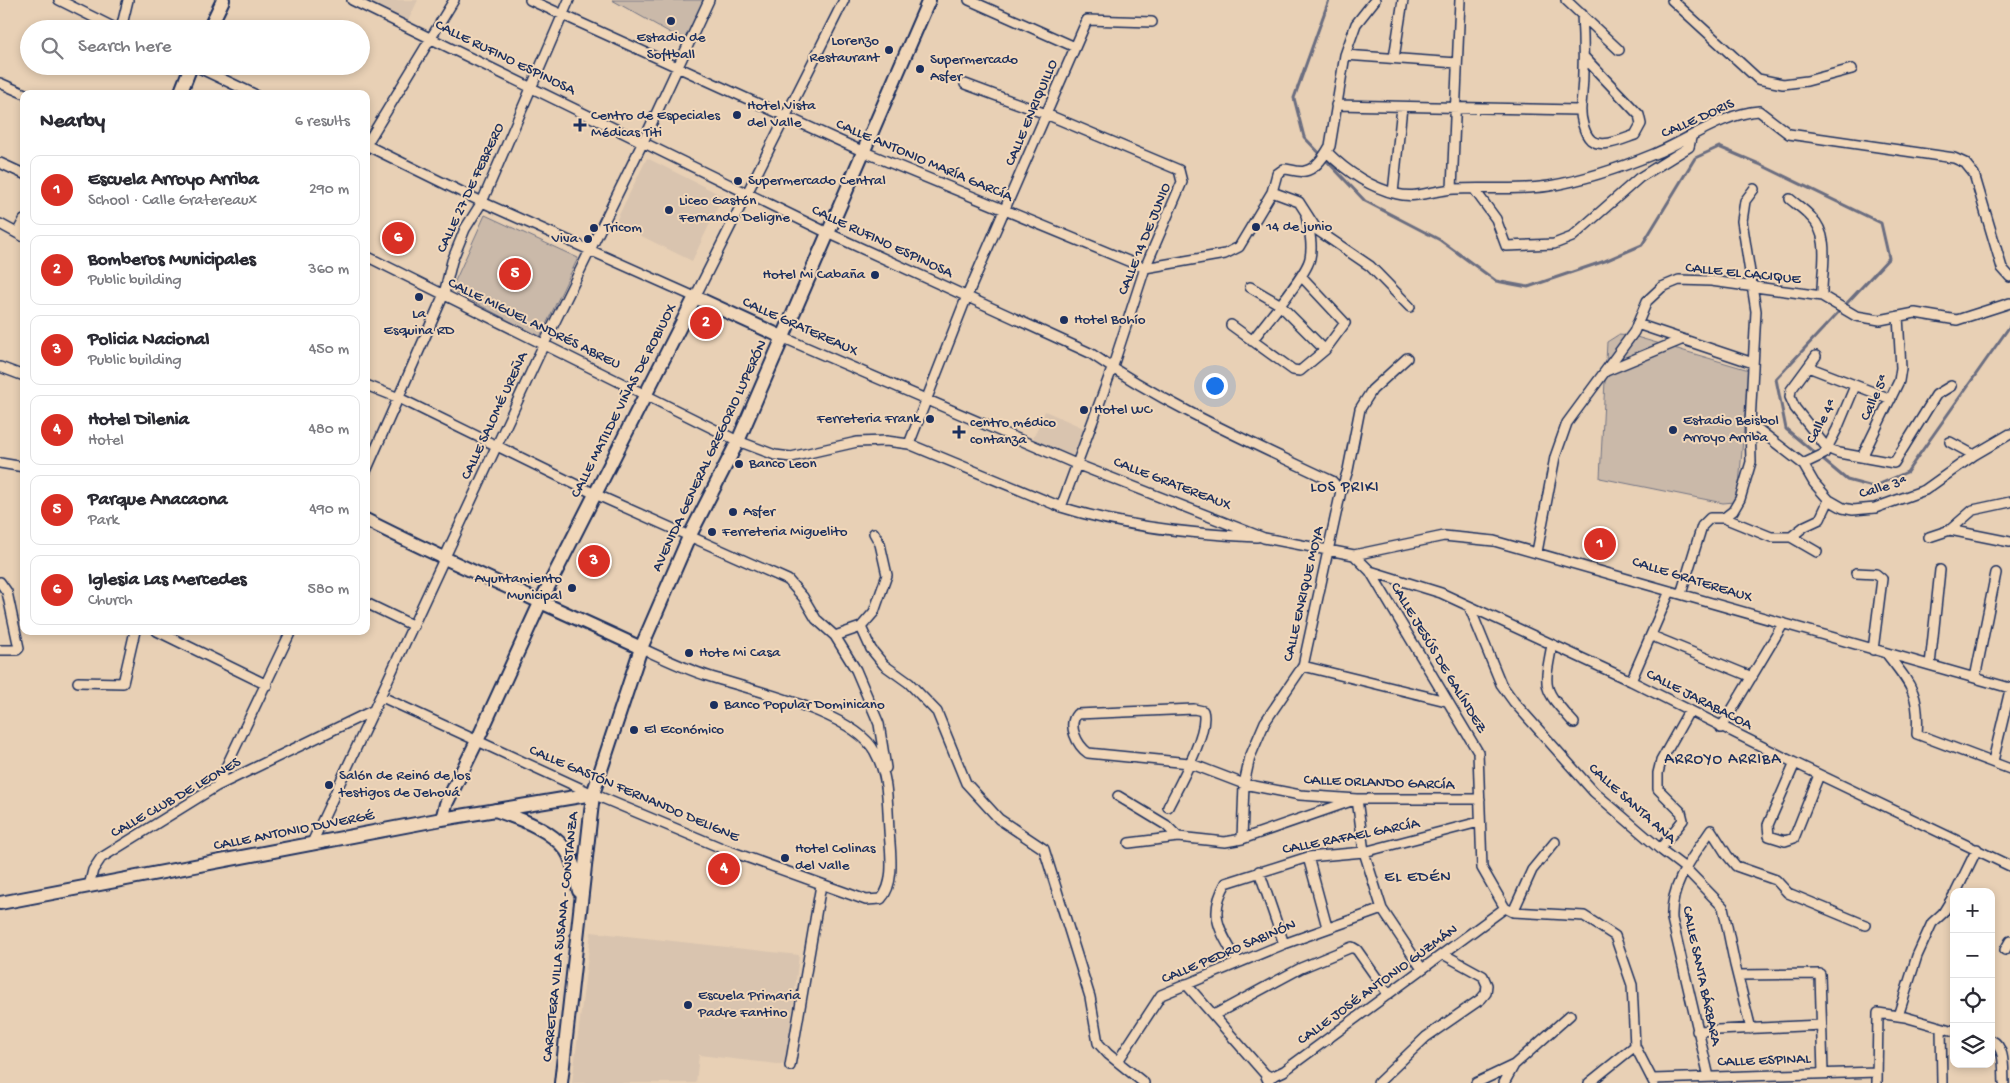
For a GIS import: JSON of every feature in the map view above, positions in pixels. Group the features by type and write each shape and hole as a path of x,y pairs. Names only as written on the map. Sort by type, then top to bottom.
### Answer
{"main road":[{"path":"213,20 223,0"},
{"name":"AVENIDA GENERAL GREGORIO LUPERÓN","path":"593,794 641,648 689,537 738,441 929,0"},
{"path":"182,90 189,75"},
{"name":"CALLE GRATEREAUX","path":"695,297 782,337"},
{"name":"CALLE MATILDE VIÑAS DE ROBIUOX","path":"442,819 446,804 541,601 695,297"},
{"path":"370,522 443,559 541,601 641,648"},
{"name":"CALLE ANTONIO DUVERGÉ","path":"0,903 442,819 593,794"},
{"name":"CARRETERA VILLA SUSANA - CONSTANZA","path":"561,1083 593,794"},
{"path":"494,810 534,825 566,850 582,900"}],"street":[{"path":"59,0 100,20"},
{"path":"122,20 128,0"},
{"name":"CALLE RUFINO ESPINOSA","path":"352,0 828,233 1090,353 1112,369 1192,413 1332,481 1341,491"},
{"path":"370,139 454,0"},
{"name":"CALLE ANTONIO MARÍA GARCÍA","path":"530,0 678,69 862,151 1145,268"},
{"name":"CALLE 27 DE FEBRERO","path":"370,462 444,294 452,261 462,237 482,202 569,0"},
{"name":"CALLE SALOMÉ UREÑA","path":"311,845 374,710 382,697 443,559 544,344 644,142 709,0"},
{"name":"CALLE MATILDE VIÑAS DE ROBIUOX","path":"695,297 844,0"},
{"path":"969,0 1075,47"},
{"path":"1145,268 1225,254 1239,247 1272,192 1280,170 1307,170 1327,152 1330,146 1345,55 1356,24 1375,0"},
{"path":"1394,58 1403,0"},
{"path":"1452,189 1460,0"},
{"path":"1566,0 1619,50"},
{"path":"1672,0 1758,79 1783,84 1807,81 1852,70"},
{"path":"1582,14 1584,56 1581,108 1584,130 1591,140 1605,144 1635,135 1639,130 1639,115 1584,56"},
{"name":"CALLE ENRIQUILLO","path":"909,444 967,296 1087,20 1152,22"},
{"path":"1345,55 1457,63"},
{"path":"213,75 245,90"},
{"path":"0,83 20,92"},
{"name":"CALLE 14 DE JUNIO","path":"965,84 1046,114 1179,170 1182,182 1145,268 1112,369 1061,507"},
{"path":"1336,105 1454,109 1577,110 1581,108"},
{"path":"1393,193 1402,107"},
{"name":"CALLE DORIS","path":"1327,152 1346,172 1378,188 1393,193 1413,195 1452,189 1537,187 1571,181 1616,168 1691,138 1729,118 1759,111 1789,134 1912,150 1965,163 1974,174 2002,268 2010,277"},
{"path":"1474,189 1496,219 1506,246 1554,244 1572,237 1639,178 1689,147 1691,138"},
{"name":"CALLE GRATEREAUX","path":"370,147 482,202 695,297"},
{"path":"0,163 20,172"},
{"path":"1724,518 1733,511 1740,499 1751,462 1750,423 1756,311 1742,221 1745,201 1754,190"},
{"path":"1272,192 1299,202 1317,230 1370,266 1410,307"},
{"path":"1790,199 1813,218 1820,232 1824,246 1822,296 1856,316 1880,320 1915,312 1944,316 1954,320 2010,304"},
{"path":"1252,341 1279,304 1302,277 1310,259 1310,236 1305,211"},
{"path":"0,224 20,235"},
{"name":"CALLE MIGUEL ANDRÉS ABREU","path":"370,258 738,441 775,456 791,457 857,442 886,441 909,444 1061,507 1086,515 1198,535 1264,538"},
{"path":"1231,325 1293,370 1300,371 1325,350 1345,323 1302,277"},
{"name":"CALLE EL CACIQUE","path":"1637,324 1647,301 1662,287 1679,280 1751,286 1822,296"},
{"path":"1250,287 1279,304 1325,350"},
{"name":"Calle 5ª","path":"1862,458 1901,375 1898,316"},
{"path":"1537,552 1555,457 1567,423 1637,324 1753,363"},
{"name":"CALLE GRATEREAUX","path":"782,337 1076,464 1264,538 1354,554 1444,536 1494,541 2010,689"},
{"path":"1603,372 1681,340"},
{"path":"1816,356 1797,380 1791,390 1790,397 1795,408 1827,448 1862,458 1894,463 1936,395 1951,386"},
{"name":"CALLE ENRIQUE MOYA","path":"1242,839 1244,784 1250,757 1265,722 1303,666 1360,409 1383,378 1408,358"},
{"path":"0,367 20,374"},
{"path":"1808,367 1891,399"},
{"name":"Calle 4ª","path":"1803,464 1824,454 1855,386"},
{"path":"370,387 399,398 496,448 595,494 788,580 803,597 816,619 835,636 856,670 879,724 888,781"},
{"name":"Calle 3ª","path":"1750,423 1803,464 1814,483 1829,500 1843,508 1853,510 1875,508 1925,490 1974,455 2010,434"},
{"path":"1950,442 1974,455"},
{"path":"0,464 20,466"},
{"path":"1790,537 1820,519 1829,500"},
{"path":"1929,537 1950,530 1973,510 2010,502"},
{"path":"1681,594 1702,526 1710,518 1724,518 1770,537 1790,537 1817,552"},
{"path":"1950,530 2010,542"},
{"path":"835,636 860,627 874,612 887,575 880,544 874,533"},
{"name":"CALLE JESÚS DE GALÍNDEZ","path":"1354,554 1370,571 1478,752 1482,868 1509,910"},
{"path":"1930,665 1940,570"},
{"name":"CALLE JARABACOA","path":"1370,571 1441,593 1632,682 1721,728 2010,866"},
{"path":"1856,573 1876,574 1882,579 1873,650"},
{"path":"1975,678 1996,573"},
{"path":"0,582 7,592 19,648 17,650 0,650"},
{"path":"1632,682 1670,591"},
{"path":"370,606 414,626"},
{"name":"CALLE SANTA ANA","path":"1469,606 1501,684 1514,702 1594,792 1660,850 1685,868 1723,907 1751,1029"},
{"path":"1721,728 1783,624"},
{"path":"860,627 871,649 884,666 909,683 937,712 966,783 999,819 1044,849 1090,997 1098,1043 1144,1083"},
{"path":"78,682 122,683 134,635"},
{"path":"165,635 267,685"},
{"path":"217,786 267,685 289,635"},
{"path":"1652,636 1752,677"},
{"path":"1552,645 1546,677 1548,693 1574,723"},
{"path":"641,648 706,676 774,696 850,726 875,750 888,781"},
{"path":"1887,654 1913,689 1919,713 1917,734 2010,769"},
{"path":"1303,666 1446,700"},
{"path":"1993,761 2010,689"},
{"name":"CALLE GASTÓN FERNANDO DELIGNE","path":"382,697 593,794 724,849 866,900 880,899 887,892 890,860 888,781"},
{"name":"CALLE ORLANDO GARCÍA","path":"1189,763 1202,730 1205,717 1203,711 1194,708 1077,714 1072,719 1071,727 1084,750 1088,753 1189,763 1244,784 1300,794 1357,799 1480,800"},
{"name":"CALLE CLUB DE LEONES","path":"89,886 93,870 101,858 217,786 374,710"},
{"path":"1660,850 1683,820 1682,812 1658,789 1658,767 1689,711"},
{"path":"1168,807 1189,763"},
{"path":"1795,764 1768,825 1769,836 1785,841 1794,838 1819,775"},
{"path":"1118,796 1166,825 1178,837"},
{"path":"1129,843 1178,837 1225,842 1242,839 1357,799 1364,852 1382,909 1422,969"},
{"name":"CALLE RAFAEL GARCÍA","path":"1238,962 1217,921 1218,898 1226,883 1308,857 1364,852 1479,822"},
{"name":"CALLE SANTA BÁRBARA","path":"1709,1077 1672,919 1671,904 1685,868 1711,830 1736,866 1776,880 1788,893 1865,925"},
{"path":"1555,842 1532,870 1509,910 1584,916 1616,936 1632,986 1636,1046 1653,1081"},
{"path":"1958,888 1977,849"},
{"path":"1308,857 1327,927"},
{"path":"1259,871 1284,944"},
{"path":"790,1066 822,885"},
{"path":"1898,1016 1917,956 1932,923 1943,913 1950,902"},
{"name":"CALLE PEDRO SABINÓN","path":"1118,1061 1161,995 1327,927 1382,909"},
{"name":"CALLE JOSÉ ANTONIO GUZMÁN","path":"1265,1074 1271,1077 1284,1071 1422,969 1509,910"},
{"path":"2005,950 2010,941"},
{"path":"1214,1015 1301,968 1352,947 1357,950 1388,994"},
{"path":"1378,1083 1426,1037 1481,999 1486,993 1488,985 1482,976 1443,954"},
{"path":"1738,976 1820,974 1823,1073"},
{"path":"1186,984 1265,1074 1269,1083"},
{"path":"1877,1083 1878,1013 1898,1016 1950,1030"},
{"path":"1476,1083 1514,1065 1570,1015"},
{"path":"1697,1031 1821,1025"},
{"path":"1941,1028 1942,1083"},
{"path":"1995,1042 2002,1054 2004,1083"},
{"path":"1589,1083 1636,1046"},
{"path":"1504,1083 1514,1065"},
{"name":"CALLE ESPINAL","path":"1653,1081 1709,1077 1877,1072"}],"shaded area":[{"path":"360,0 418,0 407,23"},
{"name":"Estadio de Softball","path":"612,0 704,0 685,41"},
{"name":"Liceo Gastón Fernando Deligne","path":"647,158 723,196 692,261 615,223"},
{"path":"485,215 578,258 540,337 451,290"},
{"name":"Estadio Beisbol Arroyo Arriba","path":"1618,335 1633,336 1749,370 1739,485 1734,502 1723,503 1600,478 1607,342"},
{"path":"1045,411 1086,429 1074,459 1032,441"},
{"name":"Escuela Primaria Padre Fantino","path":"591,932 799,955 786,1065 699,1055 696,1083 572,1083"}],"waterway":[{"path":"1329,0 1294,98 1304,137 1365,201 1440,240 1496,281 1528,287 1605,261 1642,245 1695,158 1719,147 1759,164 1881,223 1889,258 1776,379 1786,429 1847,480 1873,487 1907,472 2010,326"}],"place":[{"name":"Estadio de Softball","path":"671,21"},
{"name":"Lorenzo Restaurant","path":"889,50"},
{"name":"Supermercado Asfer","path":"920,69"},
{"name":"Hotel Vista del Valle","path":"737,115"},
{"name":"Centro de Especiales Médicas Titi","path":"580,125"},
{"name":"Supermercado Central","path":"738,181"},
{"name":"Liceo Gastón Fernando Deligne","path":"669,210"},
{"name":"14 de junio","path":"1256,227"},
{"name":"Tricom","path":"594,228"},
{"name":"Iglesia Las Mercedes","path":"398,238"},
{"name":"Viva","path":"588,239"},
{"name":"Parque Anacaona","path":"515,274"},
{"name":"Hotel Mi Cabaña","path":"875,275"},
{"name":"La Esquina RD","path":"419,297"},
{"name":"Hotel Bohío","path":"1064,320"},
{"name":"Bomberos Municipales","path":"706,323"},
{"name":"Hotel WC","path":"1084,410"},
{"name":"Ferreteria Frank","path":"930,419"},
{"name":"Estadio Beisbol Arroyo Arriba","path":"1673,430"},
{"name":"centro médico contanza","path":"959,432"},
{"name":"Banco Leon","path":"739,464"},
{"name":"Asfer","path":"733,512"},
{"name":"Ferreteria Miguelito","path":"712,532"},
{"name":"Escuela Arroyo Arriba","path":"1600,544"},
{"name":"Policia Nacional","path":"594,561"},
{"name":"Ayuntamiento Municipal","path":"572,588"},
{"name":"Hote Mi Casa","path":"689,653"},
{"name":"Banco Popular Dominicano","path":"714,705"},
{"name":"El Económico","path":"634,730"},
{"name":"Salón de Reinó de los testigos de Jehová","path":"329,785"},
{"name":"Hotel Colinas del Valle","path":"785,858"},
{"name":"Hotel Dilenia","path":"724,869"},
{"name":"Escuela Primaria Padre Fantino","path":"688,1005"}],"district":[{"name":"LOS PRIKI","path":"1345,488"},
{"name":"ARROYO ARRIBA","path":"1723,760"},
{"name":"EL EDÉN","path":"1418,878"}]}
